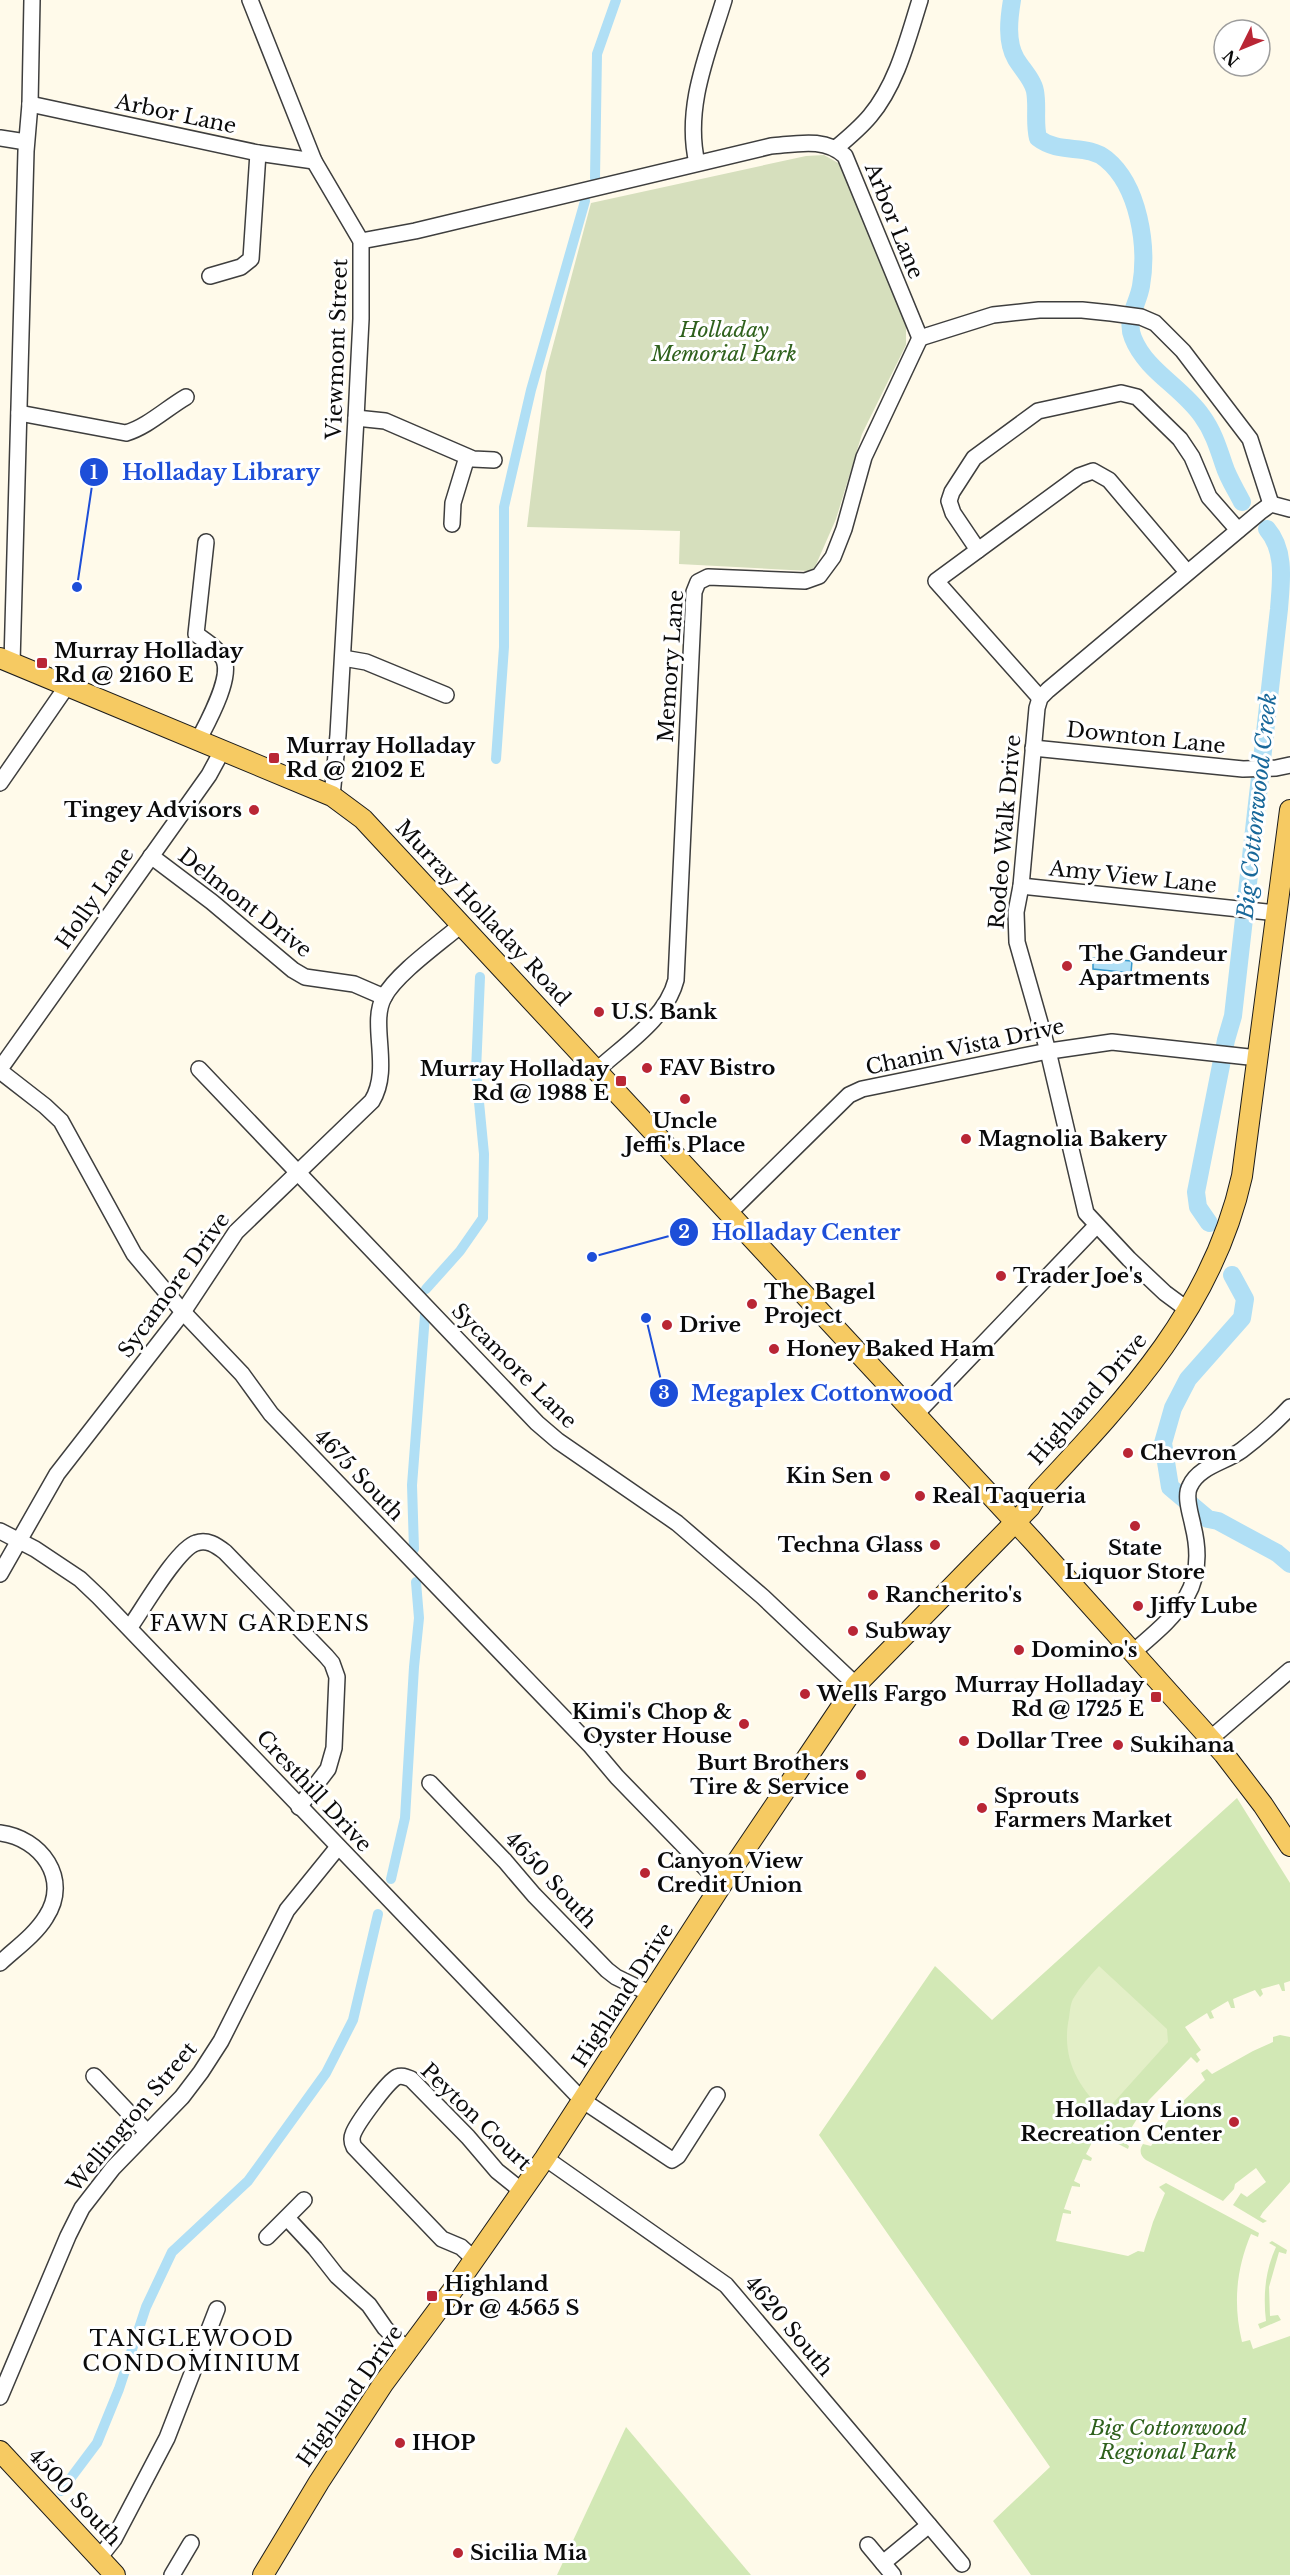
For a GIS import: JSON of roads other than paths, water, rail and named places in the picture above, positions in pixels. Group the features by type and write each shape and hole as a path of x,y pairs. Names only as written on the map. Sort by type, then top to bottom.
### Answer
{"main road":[{"name":"Murray Holladay Road","path":"6,661 332,796 363,819 1015,1522 1210,1739 1263,1805 1290,1846"},
{"name":"Highland Drive","path":"263,2575 319,2482 383,2384 409,2352 545,2158 856,1684 1030,1507 1039,1492 1137,1384 1188,1310 1218,1255 1232,1215 1245,1158 1290,810"},
{"name":"4500 South","path":"0,2451 115,2575"}],"street":[{"path":"6,661 19,412 32,0"},
{"name":"Viewmont Street","path":"250,0 314,161 361,241 361,319 356,418 343,658 332,796"},
{"path":"697,163 694,151 694,112 699,79 724,0"},
{"path":"836,148 871,115 881,100 898,64 920,0"},
{"name":"Arbor Lane","path":"30,104 258,153 314,161"},
{"path":"0,138 26,142"},
{"name":"Arbor Lane","path":"361,241 415,231 771,146 814,142 836,148 845,156 920,338"},
{"path":"210,276 241,267 251,259 258,153"},
{"path":"920,338 993,315 1039,310 1082,310 1141,317 1155,322 1169,335 1250,439 1271,504"},
{"name":"Memory Lane","path":"596,1071 663,1009 676,980 689,657 694,592 698,582 708,577 805,581 815,579 824,573 844,529 864,457 920,338"},
{"path":"978,550 953,513 949,501 952,492 974,458 1038,411 1129,394 1141,400 1180,439 1192,457 1209,496 1238,530"},
{"path":"19,412 126,432 137,429 166,408 186,398"},
{"path":"356,418 385,422 467,457 494,459"},
{"path":"452,524 453,503 467,457"},
{"path":"1187,572 1109,480 1093,471 1079,476 936,581 1040,698 1187,572 1271,504"},
{"path":"1271,504 1290,508"},
{"path":"198,741 221,689 225,671 225,662 220,653 196,634 206,542"},
{"path":"343,658 366,662 446,695"},
{"path":"0,783 67,686"},
{"name":"Rodeo Walk Drive","path":"1040,698 1033,748 1021,886 1016,912 1017,942 1048,1051 1084,1206 1096,1226 1166,1293 1188,1310"},
{"name":"Downton Lane","path":"1033,748 1243,769 1283,767"},
{"name":"Holly Lane","path":"0,1070 209,775 222,751"},
{"name":"Delmont Drive","path":"151,856 212,902 292,970 310,978 339,980 354,984 384,997"},
{"name":"Amy View Lane","path":"1021,886 1277,913"},
{"path":"384,997 414,965 461,925"},
{"name":"Sycamore Drive","path":"0,1574 63,1466 183,1312 236,1232 358,1116 375,1096 381,1074 380,1013 384,997"},
{"name":"Chanin Vista Drive","path":"728,1214 849,1095 861,1089 1048,1051 1112,1042 1258,1058"},
{"name":"Sycamore Lane","path":"199,1069 537,1423 558,1441 677,1523 856,1684"},
{"name":"4675 South","path":"0,1070 61,1121 130,1249 183,1312 242,1374 271,1414 590,1744 617,1777 722,1885"},
{"path":"915,1415 1096,1226"},
{"path":"1132,1653 1174,1616 1190,1592 1197,1565 1197,1548 1188,1496 1190,1485 1202,1472 1241,1451 1290,1407"},
{"name":"Cresthill Drive","path":"0,1531 21,1540 80,1580 130,1627 299,1807 582,2100 672,2160 678,2156 717,2095"},
{"path":"130,1627 182,1552 198,1542 208,1542 225,1552 326,1656 338,1677 334,1748 328,1769 299,1807"},
{"path":"1210,1739 1290,1670"},
{"name":"4650 South","path":"430,1783 607,1970 616,1977 651,1994"},
{"path":"0,1833 13,1835 30,1842 44,1856 54,1884 52,1904 40,1925 0,1964"},
{"name":"Wellington Street","path":"0,2397 78,2216 103,2180 187,2091 211,2058 287,1910 338,1847"},
{"path":"94,2076 147,2132"},
{"name":"Peyton Court","path":"474,2259 461,2247 446,2242 437,2234 352,2144 352,2134 356,2128 389,2083 399,2076 411,2079 498,2171 522,2191"},
{"name":"4620 South","path":"545,2158 726,2285 962,2564"},
{"path":"267,2237 304,2199"},
{"path":"286,2218 315,2248 337,2276 369,2305 385,2328 409,2352"},
{"path":"99,2558 114,2539 166,2438 217,2308"},
{"path":"883,2563 929,2525"},
{"path":"172,2575 191,2543"},
{"path":"867,2545 893,2575"}],"water":[{"path":"1093,958 1132,961 1131,973 1093,969"}],"waterway":[{"path":"595,178 597,54 616,0"},
{"name":"Big Cottonwood Creek","path":"1012,0 1009,22 1011,45 1016,59 1034,87 1038,138 1055,146 1099,154 1117,171 1126,185 1139,218 1143,253 1141,286 1130,324 1133,338 1146,360 1185,396 1206,422 1242,502"},
{"path":"496,759 504,647 504,507 531,390 585,201"},
{"name":"Big Cottonwood Creek","path":"1209,1223 1198,1207 1196,1192 1226,1040 1233,1016 1279,609 1280,557 1267,529"},
{"path":"426,1289 460,1251 483,1218 484,1154 476,1071 480,977"},
{"name":"Big Cottonwood Creek","path":"1232,1275 1245,1299 1242,1318 1188,1379 1173,1408 1163,1443 1170,1487 1208,1519 1218,1521 1277,1553 1290,1564"},
{"path":"414,1549 412,1485 425,1315"},
{"path":"391,1879 405,1818 419,1618 416,1582"},
{"path":"61,2491 97,2443 119,2389 146,2307 172,2252 248,2181 326,2073 353,2020 378,1914"}],"place":[{"name":"Holladay Library","path":"77,587"},
{"name":"Murray Holladay Rd @ 2160 E","path":"42,663"},
{"name":"Murray Holladay Rd @ 2102 E","path":"274,758"},
{"name":"Tingey Advisors","path":"254,810"},
{"name":"The Gandeur Apartments","path":"1067,966"},
{"name":"U.S. Bank","path":"599,1012"},
{"name":"FAV Bistro","path":"647,1068"},
{"name":"Murray Holladay Rd @ 1988 E","path":"621,1081"},
{"name":"Uncle Jeffi's Place","path":"685,1099"},
{"name":"Magnolia Bakery","path":"966,1139"},
{"name":"Holladay Center","path":"592,1257"},
{"name":"Trader Joe's","path":"1001,1276"},
{"name":"The Bagel Project","path":"752,1304"},
{"name":"Megaplex Cottonwood","path":"646,1318"},
{"name":"Drive","path":"667,1325"},
{"name":"Honey Baked Ham","path":"774,1349"},
{"name":"Chevron","path":"1128,1453"},
{"name":"Kin Sen","path":"885,1476"},
{"name":"Real Taqueria","path":"920,1496"},
{"name":"State Liquor Store","path":"1135,1526"},
{"name":"Techna Glass","path":"935,1545"},
{"name":"Rancherito's","path":"873,1595"},
{"name":"Jiffy Lube","path":"1138,1606"},
{"name":"Subway","path":"853,1631"},
{"name":"Domino's","path":"1019,1650"},
{"name":"Wells Fargo","path":"805,1694"},
{"name":"Murray Holladay Rd @ 1725 E","path":"1156,1697"},
{"name":"Kimi's Chop & Oyster House","path":"744,1724"},
{"name":"Dollar Tree","path":"964,1741"},
{"name":"Sukihana","path":"1118,1745"},
{"name":"Burt Brothers Tire & Service","path":"861,1775"},
{"name":"Sprouts Farmers Market","path":"982,1808"},
{"name":"Canyon View Credit Union","path":"645,1873"},
{"name":"Holladay Lions Recreation Center","path":"1234,2122"},
{"name":"Highland Dr @ 4565 S","path":"432,2296"},
{"name":"IHOP","path":"400,2443"},
{"name":"Sicilia Mia","path":"458,2553"}],"district":[{"name":"FAWN GARDENS","path":"260,1623"},
{"name":"TANGLEWOOD CONDOMINIUM","path":"192,2350"}],"park label":[{"name":"Holladay Memorial Park","path":"724,342"},
{"name":"Big Cottonwood Regional Park","path":"1168,2440"}]}
